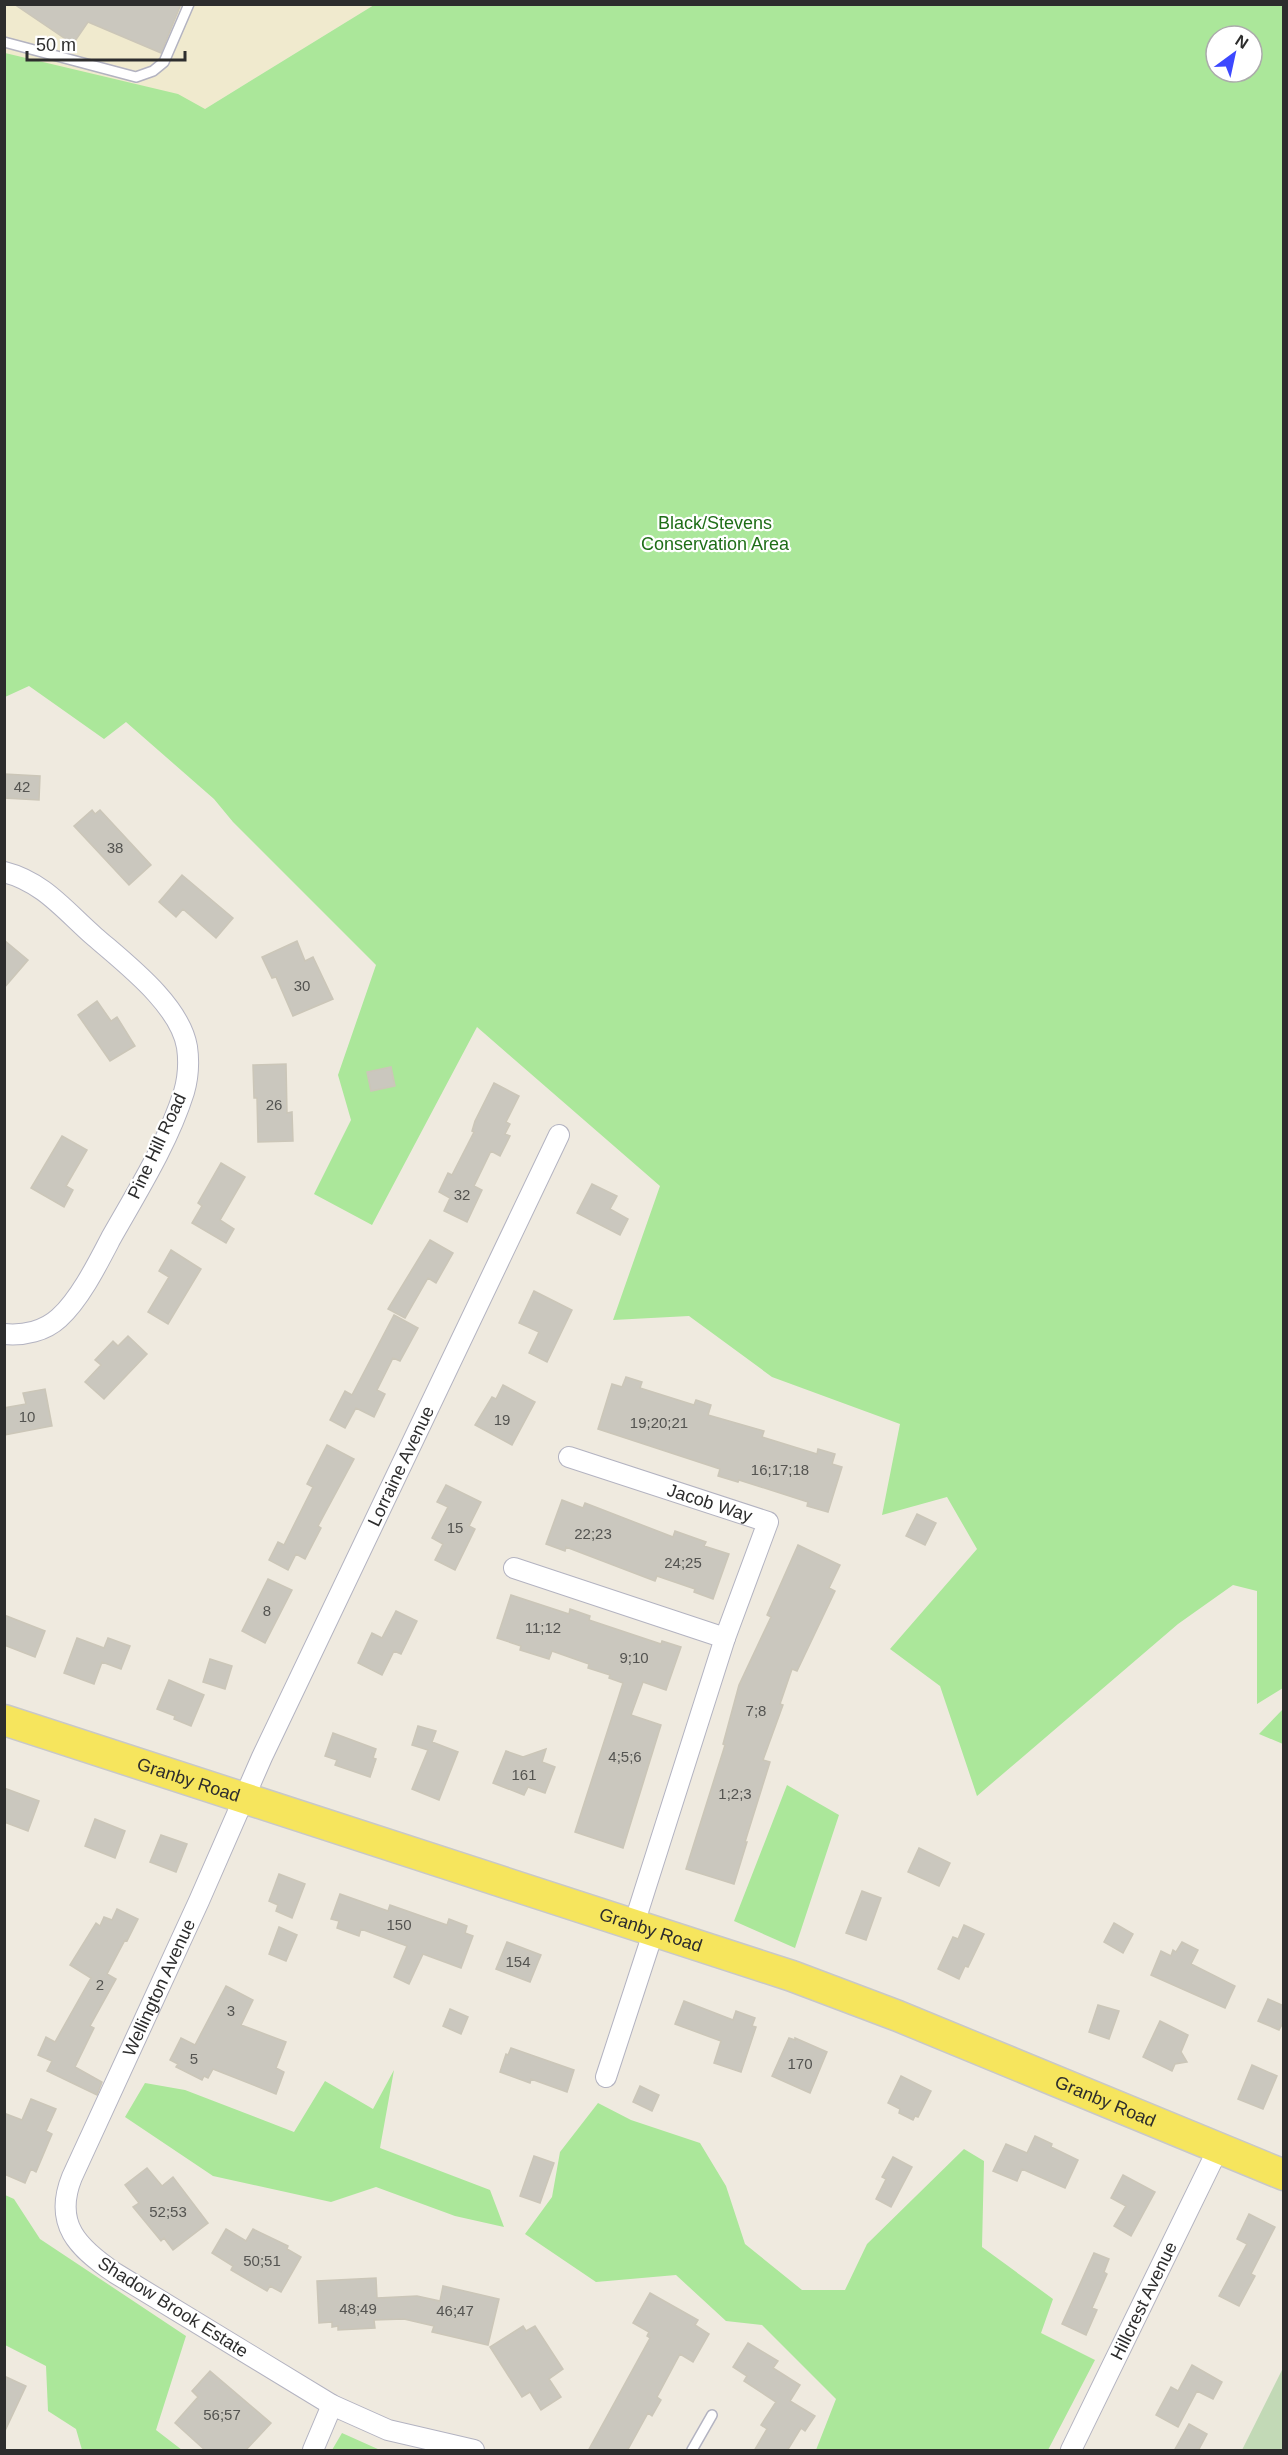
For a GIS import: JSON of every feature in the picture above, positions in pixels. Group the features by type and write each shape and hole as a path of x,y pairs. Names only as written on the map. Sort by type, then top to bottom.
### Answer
{"main road":[{"name":"Granby Road","path":"4,1720 644,1927 857,2000 1284,2175"}],"street":[{"name":"Pine Hill Road","path":"4,872 38,886 56,898 135,973 176,1017 184,1035 188,1062 184,1091 166,1137 93,1270 72,1302 61,1317 48,1327 29,1333 4,1334"},
{"name":"Lorraine Avenue","path":"244,1798 559,1135"},
{"name":"Jacob Way","path":"569,1456 768,1522 725,1638 644,1927 606,2077"},
{"path":"514,1568 725,1638"},
{"name":"Wellington Avenue","path":"72,2176 244,1798"},
{"name":"Hillcrest Avenue","path":"1071,2451 1218,2149"},
{"name":"Shadow Brook Estate","path":"72,2176 64,2200 66,2217 75,2238 88,2254 332,2405 388,2430 474,2451"},
{"path":"313,2451 332,2405"}],"lane":[{"path":"4,42 136,77 153,71 164,62 189,4"},
{"path":"692,2451 712,2415"}],"shaded area":[{"path":"4,5 374,5 187,120 5,89"}],"green space":[{"name":"Black/Stevens Conservation Area","path":"374,5 1283,5 1283,1688 1257,1704 1257,1591 1233,1585 1178,1624 977,1796 940,1686 890,1649 977,1549 947,1497 882,1515 900,1424 772,1377 689,1316 613,1320 660,1186 477,1027 372,1225 314,1194 351,1120 338,1075 376,965 233,822 214,799 126,722 104,739 29,686 5,697 5,53 178,94 205,109"},
{"path":"1283,1709 1283,1744 1259,1734"},
{"path":"787,1785 839,1815 795,1948 734,1921"},
{"path":"394,2070 380,2148 490,2190 504,2227 455,2216 376,2187 331,2202 213,2176 125,2117 145,2083 185,2090 294,2132 325,2081 373,2109"},
{"path":"598,2103 631,2120 700,2143 726,2186 745,2244 802,2290 845,2290 867,2244 964,2149 984,2161 982,2247 1053,2299 1041,2333 1095,2360 1048,2450 816,2450 836,2399 762,2325 726,2321 676,2275 596,2282 525,2234 552,2197 560,2152"},
{"path":"5,2195 14,2199 40,2239 186,2336 156,2430 182,2450 82,2450 76,2429 48,2411 46,2366 5,2345"},
{"path":"1283,2368 1283,2450 1242,2450"},
{"path":"342,2433 380,2450 332,2450"}],"building":[{"path":"14,4 181,4 161,53 88,22 73,44"},
{"path":"4,774 40,776 39,800 4,798"},
{"path":"92,810 95,814 100,810 151,865 129,885 74,826"},
{"path":"182,875 233,918 216,938 183,909 176,917 159,902"},
{"path":"4,940 28,960 4,988"},
{"path":"297,941 305,961 313,957 333,999 293,1016 276,977 272,978 262,957"},
{"path":"97,1001 111,1021 117,1017 135,1046 110,1061 78,1015"},
{"path":"286,1064 287,1113 292,1112 293,1141 258,1142 257,1098 254,1098 253,1065"},
{"path":"391,1067 395,1086 371,1091 367,1072"},
{"path":"494,1083 519,1096 506,1122 510,1124 505,1134 510,1136 500,1156 491,1151 474,1186 482,1190 467,1222 444,1211 450,1198 439,1192 448,1173 452,1175 474,1132 472,1131 475,1121"},
{"path":"62,1136 87,1150 66,1186 73,1190 64,1207 31,1188"},
{"path":"221,1163 245,1177 220,1220 234,1229 226,1243 192,1223 202,1206 198,1203"},
{"path":"592,1184 617,1196 610,1209 628,1219 620,1235 577,1213"},
{"path":"430,1240 453,1253 436,1283 428,1278 405,1318 388,1309"},
{"path":"171,1250 201,1269 168,1324 148,1312 169,1277 159,1271"},
{"path":"534,1291 572,1310 547,1362 529,1353 539,1332 519,1323"},
{"path":"394,1315 418,1328 400,1361 393,1358 377,1390 385,1394 374,1417 356,1408 345,1428 330,1420 345,1391 352,1395"},
{"path":"128,1336 147,1354 104,1399 85,1382 101,1365 95,1360 113,1341 118,1346"},
{"path":"626,1377 642,1382 640,1388 694,1405 696,1400 711,1405 708,1415 764,1431 762,1437 817,1454 818,1449 835,1454 832,1464 842,1467 828,1512 807,1506 808,1502 739,1480 738,1482 718,1476 720,1469 598,1429 612,1384 622,1387"},
{"path":"503,1385 535,1402 512,1445 475,1425 492,1397 496,1399"},
{"path":"45,1389 52,1426 4,1435 4,1408 26,1404 23,1393"},
{"path":"327,1445 354,1459 318,1526 321,1528 305,1559 296,1554 288,1570 269,1560 278,1542 284,1545 313,1487 307,1484"},
{"path":"446,1485 481,1502 469,1526 475,1529 455,1570 435,1560 443,1544 432,1538 448,1507 437,1502"},
{"path":"562,1500 583,1508 585,1503 673,1537 675,1531 706,1542 704,1546 729,1554 713,1599 694,1592 695,1589 657,1576 655,1581 566,1547 565,1551 546,1544"},
{"path":"917,1514 936,1523 925,1545 906,1536"},
{"path":"798,1545 840,1565 829,1588 835,1591 797,1671 792,1669 780,1704 783,1705 763,1760 770,1762 734,1884 686,1869 725,1745 723,1744 739,1685 771,1617 767,1615"},
{"path":"268,1579 292,1590 265,1643 242,1631"},
{"path":"511,1595 569,1614 570,1609 590,1616 589,1620 661,1644 662,1641 681,1647 666,1690 643,1682 631,1715 661,1725 623,1848 575,1832 623,1683 609,1678 610,1675 588,1668 589,1664 552,1651 549,1659 520,1650 521,1646 497,1638"},
{"path":"396,1611 417,1621 401,1654 394,1651 382,1675 358,1663 372,1633 382,1638"},
{"path":"4,1615 45,1631 35,1657 4,1645"},
{"path":"77,1638 104,1648 108,1638 130,1646 121,1669 102,1662 94,1684 64,1673"},
{"path":"210,1659 232,1666 225,1689 203,1682"},
{"path":"169,1680 204,1695 191,1726 157,1709"},
{"path":"418,1726 436,1731 432,1742 458,1752 439,1800 412,1789 428,1750 412,1745"},
{"path":"333,1733 376,1749 373,1758 376,1759 370,1777 335,1765 337,1760 325,1756"},
{"path":"546,1749 542,1762 555,1767 545,1793 528,1787 524,1795 493,1783 506,1751 523,1757"},
{"path":"4,1788 39,1801 28,1831 4,1822"},
{"path":"95,1819 125,1831 115,1858 85,1846"},
{"path":"161,1835 187,1844 176,1872 150,1862"},
{"path":"919,1848 950,1863 939,1886 908,1872"},
{"path":"279,1874 305,1884 292,1918 276,1911 278,1905 269,1901"},
{"path":"862,1891 881,1898 866,1940 846,1933"},
{"path":"340,1894 388,1911 390,1905 447,1925 449,1919 467,1926 465,1933 473,1936 461,1968 423,1954 409,1984 394,1977 407,1946 361,1929 359,1936 337,1928 339,1921 331,1919"},
{"path":"117,1909 138,1919 107,1974 116,1979 90,2026 94,2028 75,2067 102,2082 97,2095 47,2071 52,2061 38,2055 46,2037 55,2042 91,1978 70,1965 96,1923 100,1926 104,1917 112,1920"},
{"path":"1114,1923 1133,1934 1123,1953 1104,1942"},
{"path":"964,1925 984,1934 968,1967 965,1966 959,1979 938,1969 953,1937 958,1939"},
{"path":"279,1927 297,1935 286,1961 269,1954"},
{"path":"507,1942 541,1955 530,1982 496,1969"},
{"path":"1182,1942 1198,1950 1191,1964 1235,1986 1225,2008 1151,1975 1161,1951 1171,1956 1173,1950 1176,1952"},
{"path":"226,1986 253,2000 241,2025 286,2042 276,2068 284,2072 276,2094 213,2069 208,2078 204,2076 202,2080 176,2067 178,2064 170,2060 181,2038 195,2045"},
{"path":"1268,1999 1284,2006 1284,2021 1279,2030 1258,2021"},
{"path":"684,2001 733,2020 736,2011 755,2018 752,2026 756,2027 741,2072 714,2063 721,2041 675,2024"},
{"path":"1098,2005 1119,2011 1109,2039 1089,2032"},
{"path":"450,2009 468,2017 461,2034 443,2026"},
{"path":"1160,2021 1188,2035 1181,2052 1187,2062 1175,2064 1172,2071 1143,2057"},
{"path":"789,2038 795,2040 795,2038 827,2052 810,2093 772,2076"},
{"path":"511,2048 574,2070 567,2092 531,2079 530,2083 500,2072 506,2054 508,2055"},
{"path":"1252,2065 1277,2076 1263,2109 1238,2099"},
{"path":"901,2076 931,2091 918,2117 915,2116 913,2120 899,2113 900,2109 888,2103"},
{"path":"640,2086 659,2095 652,2111 633,2102"},
{"path":"31,2099 56,2109 46,2131 52,2134 36,2172 31,2169 25,2183 4,2174 4,2113 22,2120"},
{"path":"1035,2136 1052,2144 1051,2147 1078,2160 1065,2188 1022,2169 1017,2181 993,2171 1006,2144 1027,2153"},
{"path":"534,2156 554,2163 540,2203 520,2196"},
{"path":"893,2157 912,2167 891,2207 876,2199 886,2179 882,2177"},
{"path":"147,2168 162,2186 173,2177 208,2223 173,2250 164,2238 161,2241 133,2207 139,2203 125,2185"},
{"path":"1123,2175 1155,2192 1131,2236 1114,2226 1126,2206 1111,2198"},
{"path":"1249,2214 1275,2227 1251,2274 1255,2276 1239,2306 1219,2296 1247,2244 1237,2239"},
{"path":"226,2229 246,2241 253,2229 288,2246 287,2249 301,2257 281,2292 270,2286 267,2291 231,2270 233,2266 212,2253"},
{"path":"1094,2253 1109,2259 1104,2272 1107,2274 1092,2308 1097,2310 1086,2335 1062,2324"},
{"path":"376,2278 377,2298 417,2296 440,2301 443,2286 499,2299 488,2345 432,2332 434,2326 404,2319 374,2320 375,2328 338,2330 338,2326 332,2327 332,2322 319,2323 317,2281"},
{"path":"650,2293 698,2320 695,2325 709,2334 693,2362 680,2354 657,2397 661,2400 652,2416 648,2413 627,2451 588,2451 650,2338 647,2336 649,2332 633,2323"},
{"path":"523,2326 526,2331 535,2326 563,2369 549,2379 561,2397 541,2410 530,2392 522,2397 490,2347"},
{"path":"748,2343 778,2361 773,2368 800,2385 790,2401 815,2416 805,2431 801,2428 787,2451 754,2451 767,2429 761,2425 776,2402 744,2381 747,2376 733,2367"},
{"path":"1192,2365 1222,2382 1213,2399 1197,2391 1178,2427 1156,2415 1171,2387 1178,2391"},
{"path":"210,2371 271,2423 245,2451 206,2451 175,2423 198,2397 192,2391"},
{"path":"4,2376 26,2386 4,2433"},
{"path":"1189,2424 1207,2434 1198,2451 1174,2451"}]}
